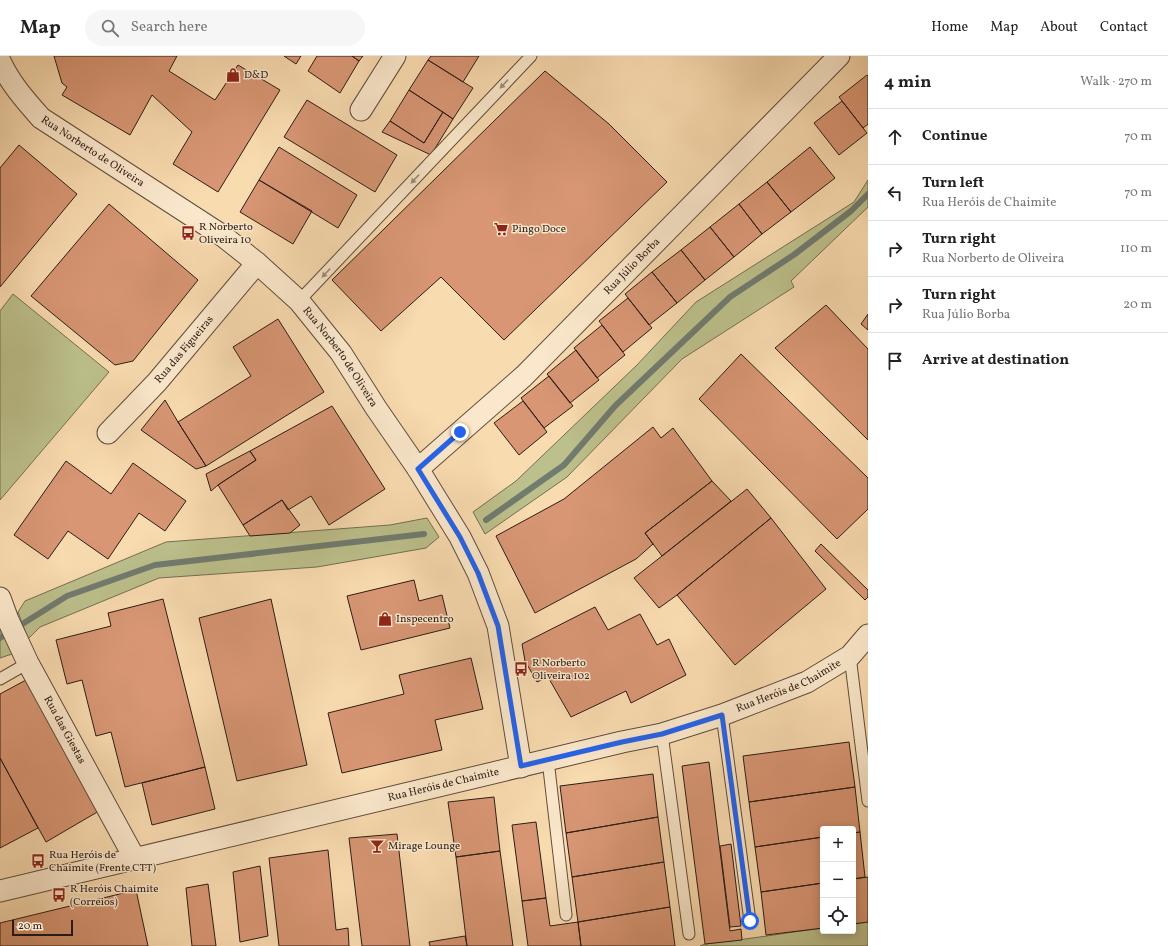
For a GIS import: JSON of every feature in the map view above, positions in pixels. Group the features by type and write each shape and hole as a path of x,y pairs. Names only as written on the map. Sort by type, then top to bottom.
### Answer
{"street":[{"path":"361,110 395,56"},
{"name":"Rua Júlio Borba","path":"418,469 524,376 831,58"},
{"name":"Rua Norberto de Oliveira","path":"0,61 6,75 22,97 41,118 223,236 258,263 299,301 341,353 376,408 418,469 460,537 478,573 498,626 521,766"},
{"name":"Rua das Figueiras","path":"108,433 157,382 258,263"},
{"name":"Rua das Giestas","path":"0,598 8,620 25,656 136,859"},
{"name":"Rua Heróis de Chaimite","path":"0,891 622,742 662,734 722,715 807,682 850,656 868,635"}],"lane":[{"path":"299,301 531,56"},
{"path":"0,679 25,656"},
{"path":"850,656 868,801"},
{"path":"722,715 750,921"},
{"path":"662,734 689,934"},
{"path":"548,760 566,916"}],"green space":[{"path":"868,180 868,207 791,281 794,287 682,359 567,477 485,534 473,512 516,481 637,365 696,302 854,202"},
{"path":"13,294 109,372 0,500 0,311"},
{"path":"427,518 439,537 426,548 317,567 159,578 40,627 28,639 18,612 25,601 166,542 390,525"},
{"path":"0,624 12,654 0,658"},
{"path":"868,922 868,946 700,946 705,944 820,928 820,934 856,934 856,924"}],"building":[{"path":"54,56 177,56 169,71 215,100 238,65 280,90 218,192 173,164 192,132 152,95 130,135 62,95 67,87 62,83"},
{"path":"284,56 301,56 296,64"},
{"path":"317,56 352,56 359,61 340,93 308,71"},
{"path":"352,56 363,56 359,61"},
{"path":"431,56 479,56 463,82 428,60"},
{"path":"428,60 473,88 453,119 409,90"},
{"name":"Pingo Doce","path":"545,71 609,124 667,182 504,340 441,277 381,331 332,280"},
{"path":"867,75 868,124 863,128 839,97"},
{"path":"409,90 443,112 424,143 390,121"},
{"path":"307,100 397,155 375,192 284,137"},
{"path":"842,101 867,133 839,155 814,123"},
{"path":"443,112 453,119 431,155 382,132 390,121 424,143"},
{"path":"19,145 77,194 0,287 0,168"},
{"path":"279,147 357,195 338,228 259,180"},
{"path":"810,147 835,178 791,212 767,182"},
{"path":"259,180 312,211 293,244 240,212"},
{"path":"767,182 791,212 762,234 739,204"},
{"path":"109,204 198,280 133,361 115,365 31,296"},
{"path":"739,204 762,234 734,257 710,227"},
{"path":"710,227 734,257 705,280 681,250"},
{"path":"681,250 705,280 677,303 652,272"},
{"path":"652,272 677,303 649,325 625,294"},
{"path":"628,298 652,328 623,352 599,321"},
{"path":"826,305 868,349 868,440 775,348"},
{"path":"868,314 868,330 861,324"},
{"path":"278,319 324,392 206,466 178,422 251,376 233,347"},
{"path":"602,325 625,355 597,378 574,348"},
{"path":"576,350 599,380 570,403 547,374"},
{"path":"741,354 868,478 868,509 837,539 699,399"},
{"path":"549,376 573,406 544,428 521,398"},
{"path":"165,400 206,466 196,469 141,430"},
{"path":"523,401 547,432 519,455 494,423"},
{"path":"332,406 385,489 329,525 311,496 288,510 282,500 243,525 218,485 256,460 250,451"},
{"path":"653,427 661,438 673,428 712,481 645,533 653,544 636,559 535,613 496,536 564,499"},
{"path":"250,451 256,460 211,491 206,474"},
{"path":"66,461 111,494 133,463 186,501 165,531 139,513 108,559 68,531 48,559 14,535"},
{"path":"712,481 731,501 662,556 645,533"},
{"path":"747,489 771,518 659,608 634,578"},
{"path":"282,500 300,525 290,533 250,536 243,525"},
{"path":"771,518 826,589 735,665 677,595"},
{"path":"821,544 868,590 868,597 865,600 815,551"},
{"path":"414,580 419,601 442,595 450,628 361,650 347,596"},
{"path":"163,599 205,767 125,787 111,732 96,736 82,680 67,684 56,640 111,626 108,613"},
{"path":"271,599 307,765 237,781 199,618"},
{"path":"595,607 608,630 640,614 657,645 669,639 686,675 631,703 626,691 571,717 548,677 537,682 525,661 522,644"},
{"path":"471,658 483,709 435,720 442,750 342,773 328,713 404,694 399,675"},
{"path":"26,680 99,811 46,842 0,758 0,694"},
{"path":"849,742 855,787 749,802 743,756"},
{"path":"0,758 38,828 0,848"},
{"path":"709,762 730,931 741,929 742,940 705,944 682,766"},
{"path":"205,767 215,809 152,825 142,783"},
{"path":"653,774 658,817 566,833 560,786"},
{"path":"855,787 860,832 856,833 856,826 820,826 820,837 755,847 749,802"},
{"path":"494,797 500,851 456,857 448,802"},
{"path":"658,817 664,862 572,877 566,833"},
{"path":"536,822 546,898 522,901 512,825"},
{"path":"860,832 865,877 856,878 856,862 856,833"},
{"path":"397,834 410,946 362,946 349,838"},
{"path":"820,837 820,883 761,892 755,847"},
{"path":"731,844 741,926 730,927 720,846"},
{"path":"328,850 336,930 348,928 349,946 279,946 269,858"},
{"path":"500,851 513,946 467,946 456,857"},
{"path":"664,862 670,907 578,922 572,877"},
{"path":"260,866 268,936 240,942 233,872"},
{"path":"868,877 868,922 856,924 856,879"},
{"path":"820,883 820,928 766,935 761,892"},
{"path":"208,884 216,946 192,946 186,888"},
{"path":"136,890 148,946 0,946 0,923"},
{"path":"546,898 550,926 578,922 581,946 528,946 522,901"},
{"path":"670,907 675,946 581,946 578,922"},
{"path":"465,936 467,946 430,946 429,942"}],"waterway":[{"path":"486,520 564,465 615,406 730,297 795,254 851,211 868,194"},
{"path":"0,638 67,596 155,565 424,534"}],"place":[{"name":"D&D","path":"233,75"},
{"name":"Pingo Doce","path":"501,229"},
{"name":"R Norberto Oliveira 10","path":"188,233"},
{"name":"Inspecentro","path":"385,619"},
{"name":"R Norberto Oliveira 102","path":"521,669"},
{"name":"Mirage Lounge","path":"377,846"},
{"name":"Rua Heróis de Chaimite (Frente CTT)","path":"38,861"},
{"name":"R Heróis Chaimite (Correios)","path":"59,895"}],"route":[{"path":"460,432 418,469 460,537 478,573 498,626 521,766 662,734 722,715 750,921"}]}
